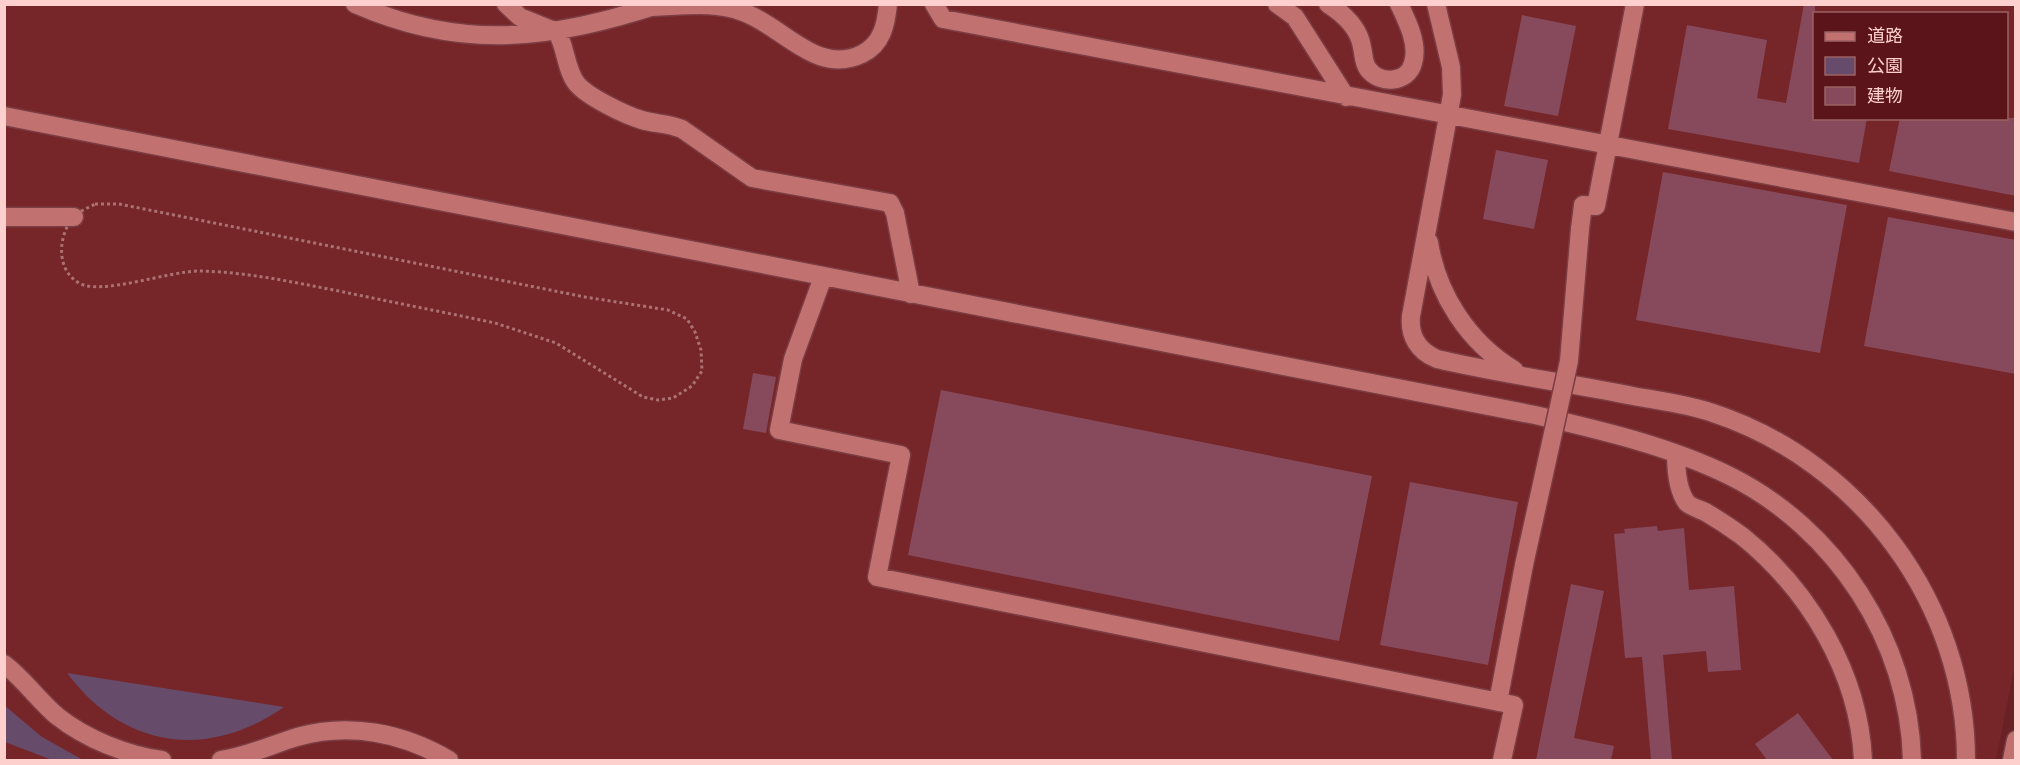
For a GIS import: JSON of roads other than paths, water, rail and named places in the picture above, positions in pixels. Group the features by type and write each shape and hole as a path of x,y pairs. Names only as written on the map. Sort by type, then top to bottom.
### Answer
{"street":[{"path":"355,4 406,23 456,33 507,36 557,32 595,25 657,6 715,5 742,11 764,21 806,52 822,58 839,60 855,57 870,50 882,35 888,4"},
{"path":"506,4 520,17 557,32 576,84 620,110 644,121 669,123 682,129 752,178 890,203 895,213 911,294"},
{"path":"934,4 943,19 1607,147 2016,222"},
{"path":"1277,4 1294,17 1346,96"},
{"path":"1328,4 1344,16 1360,36 1368,69 1379,78 1393,80 1407,73 1414,59 1412,39 1399,4"},
{"path":"1436,4 1451,67 1450,115 1411,316 1411,330 1415,343 1424,353 1437,359 1712,412 1776,440 1833,479 1863,506 1889,536 1930,604 1945,640 1956,679 1963,718 1966,760"},
{"path":"1498,702 1524,565 1569,361 1583,205 1596,206 1635,4"},
{"path":"4,116 1535,415 1606,432 1676,454 1712,467 1763,495 1809,531 1842,568 1869,608 1893,661 1908,717 1912,760"},
{"path":"4,217 74,217"},
{"path":"1427,234 1435,268 1457,315 1492,354 1520,374"},
{"path":"823,277 793,359 779,430 902,455 877,577 1514,705 1502,760"},
{"path":"1676,454 1681,488 1688,504 1723,523 1757,549 1787,580 1813,614 1834,652 1850,692 1861,734 1863,760"},
{"path":"4,664 58,716 78,729 127,752 162,760"},
{"path":"221,760 258,752 307,735 344,730 393,736 417,744 449,760"},
{"path":"2012,760 2015,743"}]}
